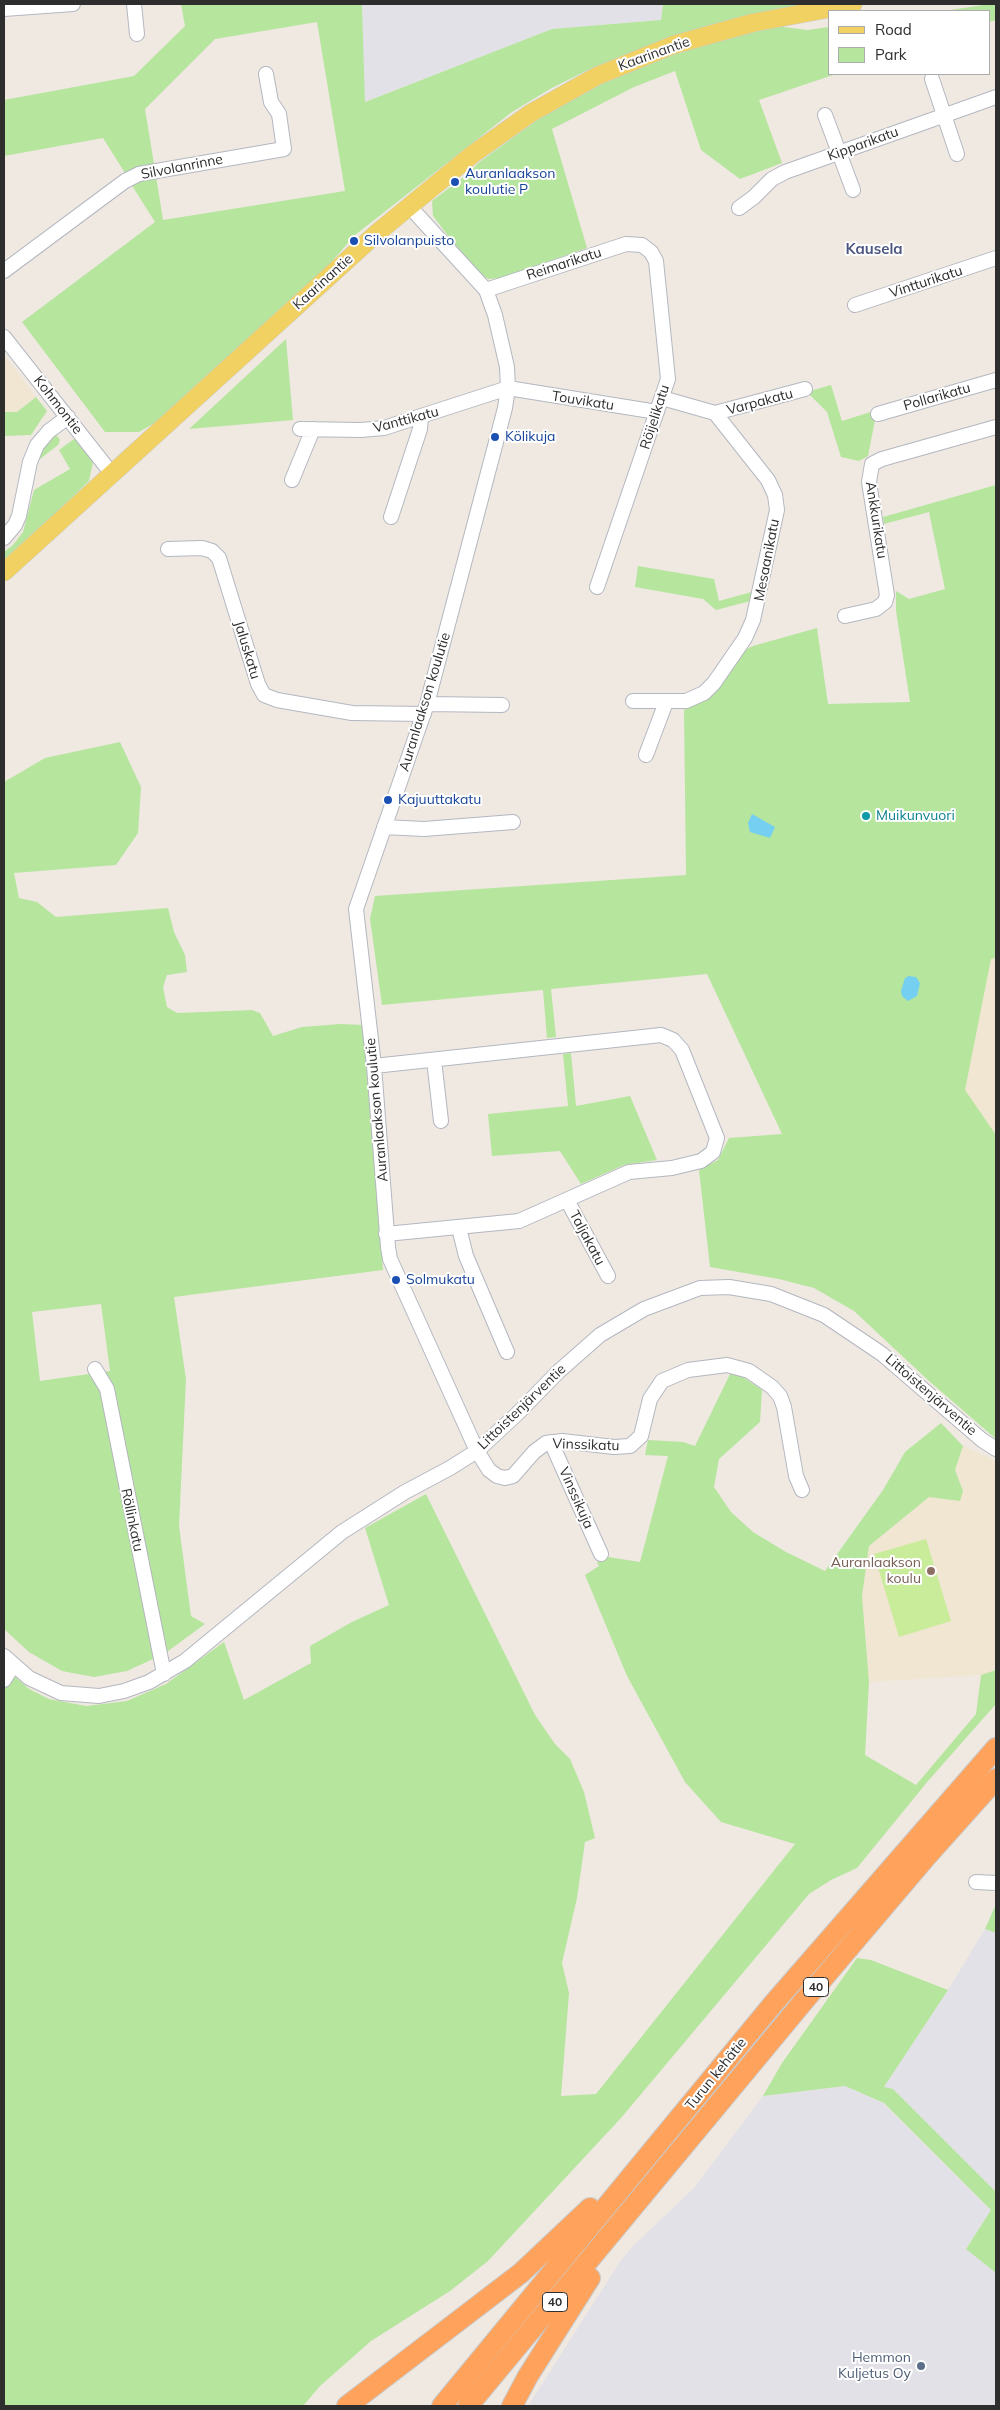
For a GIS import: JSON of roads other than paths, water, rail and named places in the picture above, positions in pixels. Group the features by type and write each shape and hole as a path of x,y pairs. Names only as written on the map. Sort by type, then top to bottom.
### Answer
{"highway":[{"name":"Turun kehätie","path":"442,2406 773,2004 996,1748"},
{"name":"Turun kehätie","path":"468,2406 927,1856 996,1779"},
{"path":"347,2406 521,2273 561,2237 688,2108"},
{"path":"512,2406 556,2330 642,2199"}],"main road":[{"name":"Kaarinantie","path":"4,572 377,234 473,154 531,113 597,76 673,45 719,32 853,4"}],"street":[{"path":"4,9 73,4"},
{"path":"134,4 136,34"},
{"name":"Silvolanrinne","path":"4,271 125,181 139,174 284,149 279,114 271,102 266,74"},
{"path":"932,79 957,154"},
{"name":"Kipparikatu","path":"739,208 778,175 996,97"},
{"path":"825,115 852,190"},
{"name":"Auranlaakson koulutie","path":"410,207 486,290 495,315 505,358 508,388 505,408 425,709 356,909 374,1066 388,1247 396,1275 477,1451"},
{"name":"Reimarikatu","path":"486,290 620,245 631,243 642,245"},
{"name":"Röijelikatu","path":"597,587 662,398 669,372 658,272 654,256 642,245"},
{"name":"Vintturikatu","path":"856,305 996,258"},
{"name":"Kohmontie","path":"4,337 112,474"},
{"name":"Pollarikatu","path":"878,414 996,380"},
{"name":"Touvikatu","path":"508,388 657,412"},
{"name":"Vanttikatu","path":"292,480 307,429 371,430 421,417 508,388"},
{"name":"Varpakatu","path":"715,414 805,389"},
{"path":"662,398 715,414"},
{"name":"Mesaanikatu","path":"632,701 686,701 704,693 719,677 745,638 756,611 776,518 775,495 768,480 715,414"},
{"path":"4,538 15,526 19,516 30,462 37,445 49,431 68,417"},
{"path":"391,517 420,429 421,417"},
{"name":"Ankkurikatu","path":"845,616 876,609 884,602 887,595 888,588 869,482 872,464 882,459 996,426"},
{"name":"Jaluskatu","path":"168,549 202,548 212,551 219,558 258,684 264,695 277,700 352,713 425,709"},
{"path":"646,756 666,702"},
{"path":"425,709 502,705"},
{"path":"384,827 424,829 513,822"},
{"path":"374,1066 652,1035 665,1036 676,1042 682,1050 715,1128 717,1138 713,1152 706,1158 688,1165 629,1172 519,1221 386,1234"},
{"path":"434,1060 441,1121"},
{"name":"Taljakatu","path":"567,1200 608,1276"},
{"path":"458,1228 466,1256 507,1352"},
{"name":"Littoistenjärventie","path":"8,1661 29,1678 61,1693 88,1696 124,1692 149,1682 185,1661 342,1532 477,1451 517,1414 546,1383 600,1335 662,1301 684,1293 716,1286 771,1294 824,1315 882,1354 996,1449"},
{"name":"Vinssikatu","path":"477,1451 489,1470 497,1476 505,1478 516,1474 542,1445 551,1442 620,1447 630,1446 641,1436 650,1400 662,1381 688,1370 714,1365 732,1365 749,1371 772,1387 780,1396 784,1408 796,1476 802,1490"},
{"name":"Röllinkatu","path":"96,1369 106,1389 164,1674"},
{"name":"Vinssikuja","path":"551,1442 601,1554"},
{"path":"4,1680 8,1661"},
{"path":"976,1882 996,1883"}],"water":[{"path":"752,814 775,827 770,838 750,832 748,823"},
{"path":"909,976 916,977 920,983 917,996 908,1001 902,996 901,991 905,978"}],"place":[{"name":"Auranlaakson koulutie P","path":"455,182"},
{"name":"Silvolanpuisto","path":"354,241"},
{"name":"Kölikuja","path":"495,437"},
{"name":"Kajuuttakatu","path":"388,800"},
{"name":"Muikunvuori","path":"866,816"},
{"name":"Solmukatu","path":"396,1280"},
{"name":"Auranlaakson koulu","path":"931,1571"},
{"name":"Hemmon Kuljetus Oy","path":"921,2366"}],"district":[{"name":"Kausela","path":"874,249"}]}
